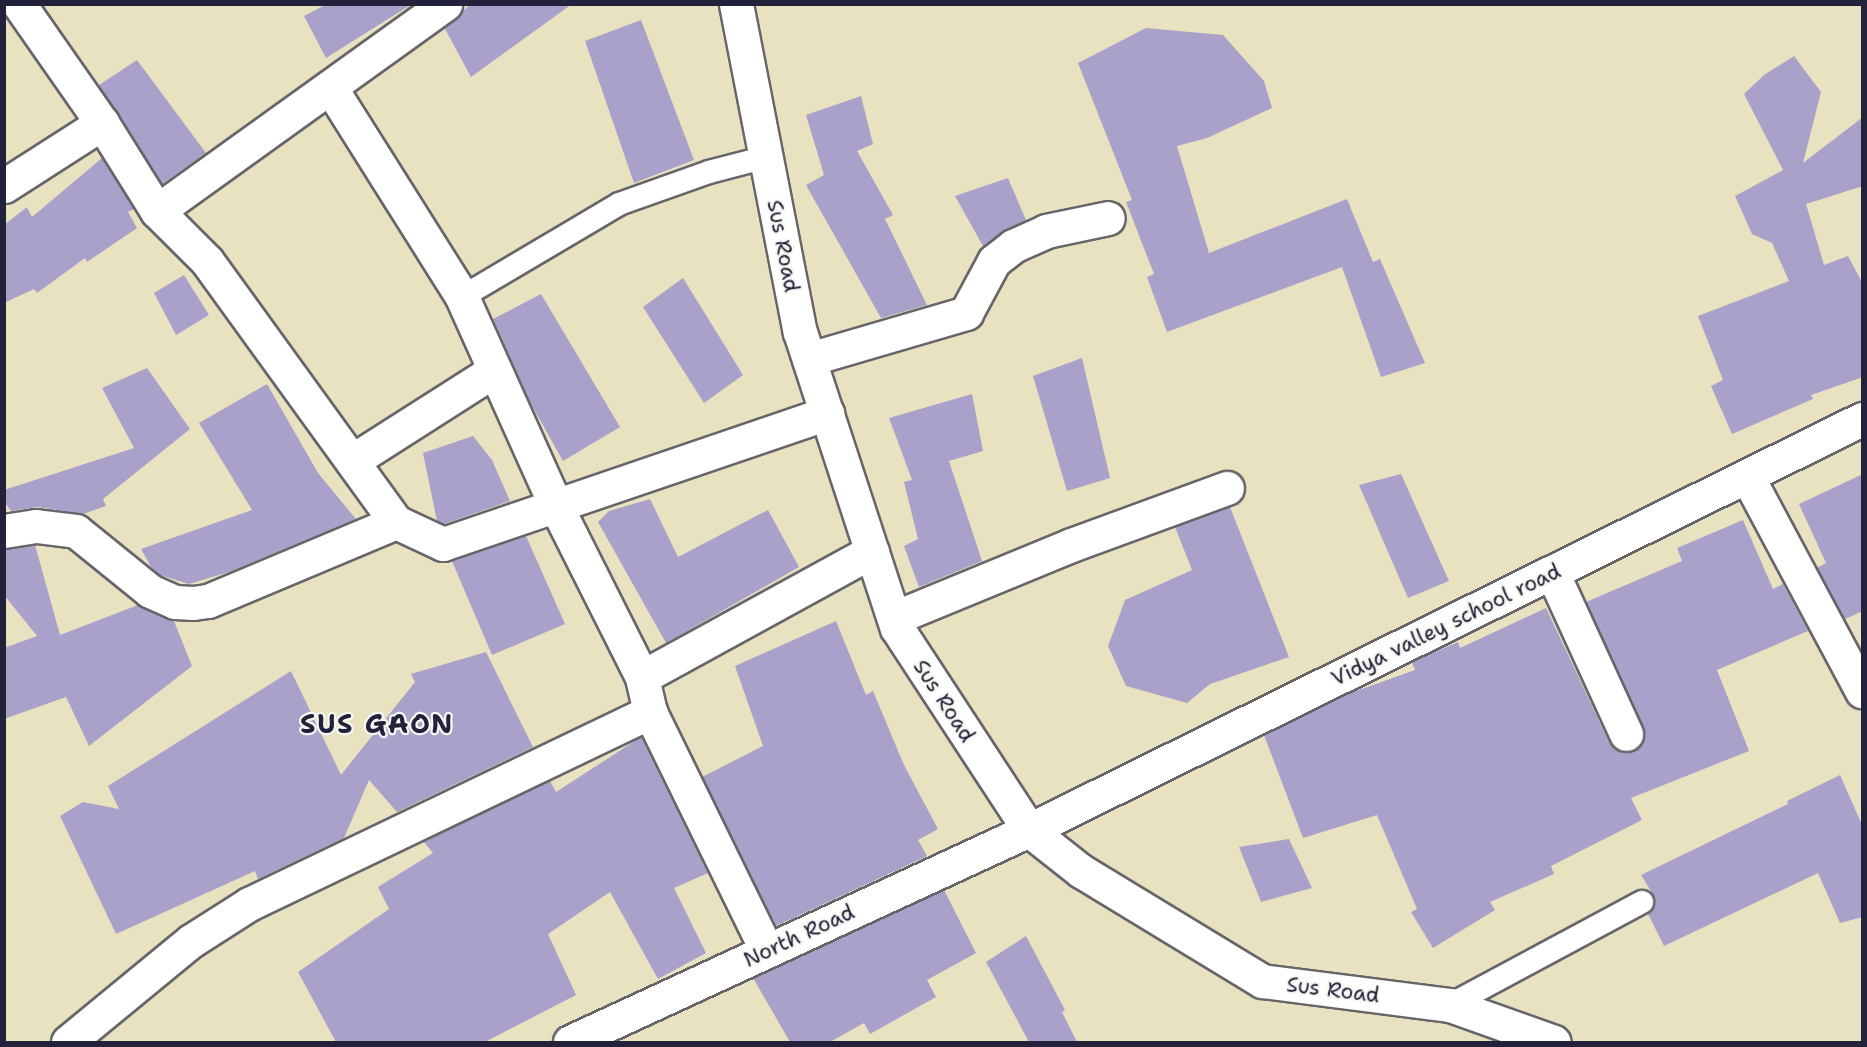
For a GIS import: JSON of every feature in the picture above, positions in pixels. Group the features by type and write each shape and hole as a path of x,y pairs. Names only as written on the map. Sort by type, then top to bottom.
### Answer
{"street":[{"path":"19,4 102,123 156,211 207,261 396,522 443,544 827,413"},
{"path":"156,211 445,4"},
{"name":"Sus Road","path":"736,4 809,359 894,618 1029,830 1081,871 1262,981 1450,1005 1554,1042"},
{"path":"330,87 462,297 556,506 642,677 650,712 767,951"},
{"path":"4,186 102,123"},
{"path":"809,359 966,313 994,261 1013,246 1046,231 1108,218"},
{"path":"352,461 495,370"},
{"name":"Vidya valley school road","path":"1029,830 1863,419"},
{"path":"1747,476 1863,691"},
{"path":"894,618 1071,545 1227,488"},
{"path":"4,531 36,526 76,531 150,591 175,602 193,603 208,601 396,522"},
{"path":"642,677 872,551"},
{"path":"1552,572 1626,734"},
{"path":"68,1042 192,940 249,904 650,712"},
{"name":"North Road","path":"570,1042 1029,830"}],"lane":[{"path":"462,297 620,204 709,172 766,157"},
{"path":"1450,1005 1642,902"}],"building":[{"path":"327,4 412,4 326,58 304,16"},
{"path":"471,4 572,4 471,77 444,27"},
{"path":"641,20 694,160 634,183 585,41"},
{"path":"1146,28 1223,35 1264,81 1272,108 1207,138 1177,146 1209,253 1347,199 1373,262 1380,259 1425,363 1381,377 1342,267 1167,332 1147,277 1154,274 1126,202 1132,200 1078,63"},
{"path":"1794,56 1821,92 1803,163 1863,117 1863,186 1806,204 1824,265 1848,256 1863,284 1863,377 1811,395 1813,399 1732,434 1711,386 1723,380 1698,316 1789,281 1772,243 1752,234 1735,196 1783,170 1744,94 1764,75"},
{"path":"137,60 206,153 162,184 99,85"},
{"path":"861,96 873,144 857,151 893,215 885,219 927,305 881,318 806,185 824,175 806,115"},
{"path":"102,158 134,209 128,212 137,228 87,262 85,258 37,293 34,289 4,303 4,225 27,207 32,217"},
{"path":"1008,178 1026,220 983,246 955,196"},
{"path":"184,275 209,315 176,335 154,293"},
{"path":"683,278 743,375 704,403 643,307"},
{"path":"541,294 620,427 563,461 531,404 493,319"},
{"path":"1082,358 1110,478 1067,491 1033,376"},
{"path":"147,368 190,429 103,499 106,506 83,514 38,507 11,511 4,501 4,490 134,448 102,388"},
{"path":"267,384 318,473 356,519 229,572 189,584 160,575 151,567 141,549 252,510 199,423"},
{"path":"972,394 983,451 949,461 982,561 919,587 904,546 918,539 904,482 912,480 889,418"},
{"path":"473,436 492,460 510,501 444,524 437,521 423,453"},
{"path":"1401,474 1449,581 1408,598 1359,485"},
{"path":"1863,474 1863,611 1845,619 1817,568 1826,563 1799,504"},
{"path":"650,499 678,557 768,510 799,567 666,643 598,522 609,511"},
{"path":"1230,507 1289,657 1210,684 1187,703 1126,686 1108,646 1125,600 1192,570 1175,527"},
{"path":"1743,520 1773,589 1783,584 1808,631 1717,670 1749,751 1631,798 1642,820 1551,866 1554,874 1490,902 1495,910 1433,948 1411,912 1417,909 1377,815 1303,838 1264,735 1345,695 1415,670 1412,662 1458,642 1460,648 1546,608 1609,742 1624,753 1634,751 1645,736 1643,726 1586,602 1682,561 1677,548"},
{"path":"526,536 565,624 492,655 452,561"},
{"path":"35,545 60,635 138,605 174,621 192,666 89,746 66,697 4,719 4,648 37,636 4,595 4,549"},
{"path":"836,621 866,695 873,691 904,765 938,829 918,840 927,856 776,926 702,777 763,746 735,666"},
{"path":"486,652 533,747 397,812 369,780 344,838 258,879 255,871 116,934 60,816 83,802 119,809 108,786 291,671 341,775 415,682 411,674"},
{"path":"641,737 708,873 674,888 706,953 658,979 610,892 548,934 576,995 485,1042 336,1042 298,972 389,909 378,887 433,853 423,841 550,781 556,792"},
{"path":"1840,775 1863,827 1863,917 1840,923 1818,873 1664,946 1648,914 1654,909 1654,896 1641,875 1788,804 1787,801"},
{"path":"1289,839 1312,888 1261,902 1239,847"},
{"path":"944,890 976,953 927,980 936,997 870,1034 864,1023 830,1042 790,1042 753,978"},
{"path":"1026,936 1065,1010 1062,1012 1077,1042 1029,1042 986,962"}],"district":[{"name":"SUS GAON","path":"377,724"}]}
